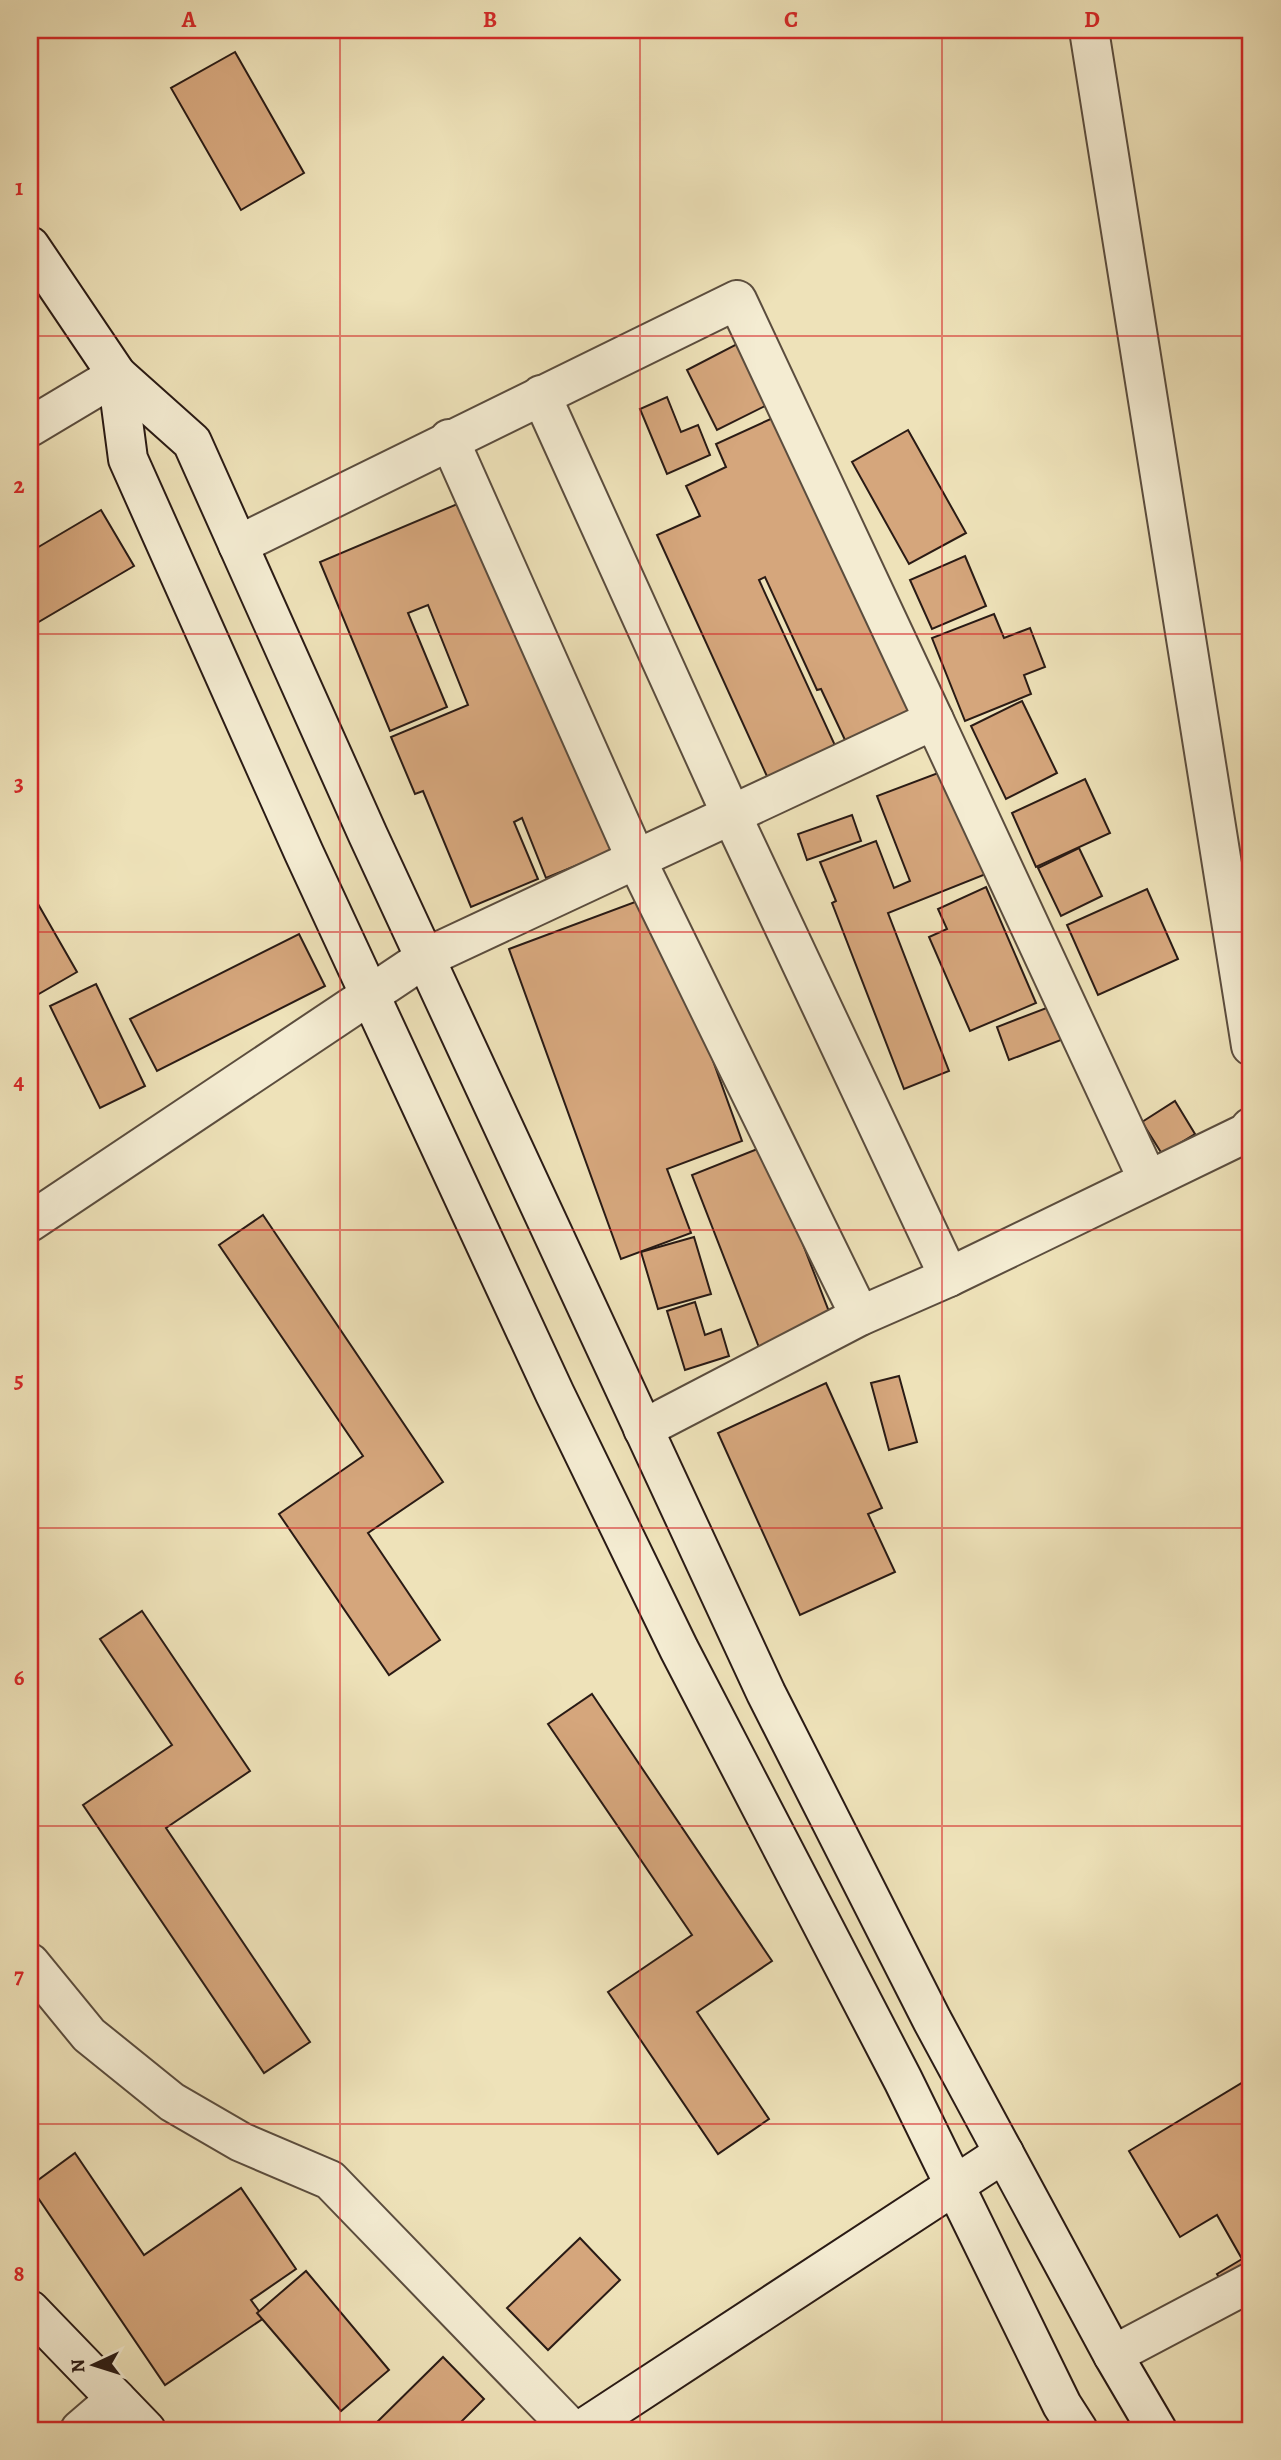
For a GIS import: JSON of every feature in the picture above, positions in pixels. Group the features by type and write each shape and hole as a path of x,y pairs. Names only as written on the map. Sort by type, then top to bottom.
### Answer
{"street":[{"path":"1089,30 1251,1046"},
{"path":"30,246 117,375 192,442 425,958 766,1693 1004,2154 1113,2355 1157,2430"},
{"path":"238,545 449,439 737,300 1148,1180"},
{"path":"30,427 117,375"},
{"path":"117,375 128,459 370,995 586,1459 679,1649 903,2080 953,2187 1062,2405 1078,2430"},
{"path":"541,395 731,814 949,1277"},
{"path":"449,439 636,859 860,1316"},
{"path":"30,1222 425,958 934,720"},
{"path":"643,1429 860,1316 949,1277 1246,1133 1251,1127"},
{"path":"30,1963 89,2035 172,2102 241,2141 330,2180 572,2430"},
{"path":"581,2430 1004,2154"},
{"path":"1113,2355 1251,2282"},
{"path":"30,2310 146,2430"},
{"path":"80,2430 116,2399"}],"building":[{"path":"235,52 304,173 241,210 171,88"},
{"path":"737,344 767,405 717,430 687,370"},
{"path":"667,397 681,432 698,425 710,455 667,474 640,409"},
{"path":"775,417 917,728 853,757 821,689 817,690 765,577 759,580 844,765 776,796 657,535 700,516 686,486 726,467 716,444"},
{"path":"908,430 966,533 909,564 852,462"},
{"path":"474,497 619,848 546,878 522,818 514,822 538,879 471,907 423,791 415,794 391,737 468,705 428,605 408,613 447,707 390,731 320,562"},
{"path":"101,510 134,566 30,627 30,552"},
{"path":"965,556 986,606 932,629 910,580"},
{"path":"994,614 1004,638 1030,628 1045,667 1024,675 1031,694 965,721 932,638"},
{"path":"1022,701 1057,773 1006,799 971,726"},
{"path":"946,770 986,874 888,913 949,1071 904,1089 832,903 836,901 820,862 876,841 894,888 910,881 877,796"},
{"path":"1085,779 1110,833 1036,867 1012,813"},
{"path":"852,815 861,841 807,860 798,834"},
{"path":"1079,848 1102,896 1061,916 1038,868"},
{"path":"986,887 1036,1003 970,1031 929,937 947,929 938,909"},
{"path":"1147,889 1178,959 1098,995 1067,925"},
{"path":"30,890 77,972 30,999"},
{"path":"643,899 667,966 677,961 742,1141 667,1169 691,1233 621,1259 509,949"},
{"path":"299,934 325,986 157,1071 130,1019"},
{"path":"96,984 145,1086 100,1108 50,1006"},
{"path":"1049,1007 1061,1040 1009,1060 997,1027"},
{"path":"1175,1101 1195,1134 1162,1154 1142,1122"},
{"path":"765,1146 833,1322 760,1350 692,1175"},
{"path":"263,1215 443,1482 368,1533 440,1640 389,1675 279,1514 363,1456 219,1245"},
{"path":"694,1237 711,1294 658,1309 641,1252"},
{"path":"695,1302 705,1335 721,1329 729,1356 685,1370 667,1311"},
{"path":"899,1376 917,1442 889,1450 871,1383"},
{"path":"826,1383 882,1508 868,1514 895,1572 800,1615 718,1433"},
{"path":"142,1611 250,1771 166,1828 310,2042 264,2073 83,1805 172,1745 100,1639"},
{"path":"592,1694 772,1961 697,2012 769,2119 718,2154 608,1992 692,1935 548,1724"},
{"path":"1245,2081 1251,2092 1251,2299 1238,2307 1217,2274 1242,2259 1217,2215 1180,2237 1129,2151"},
{"path":"75,2153 144,2255 241,2188 296,2269 251,2300 264,2318 165,2385 30,2186"},
{"path":"580,2238 620,2280 548,2350 507,2308"},
{"path":"306,2271 389,2370 341,2411 257,2313"},
{"path":"443,2357 484,2399 453,2430 369,2430"}]}
